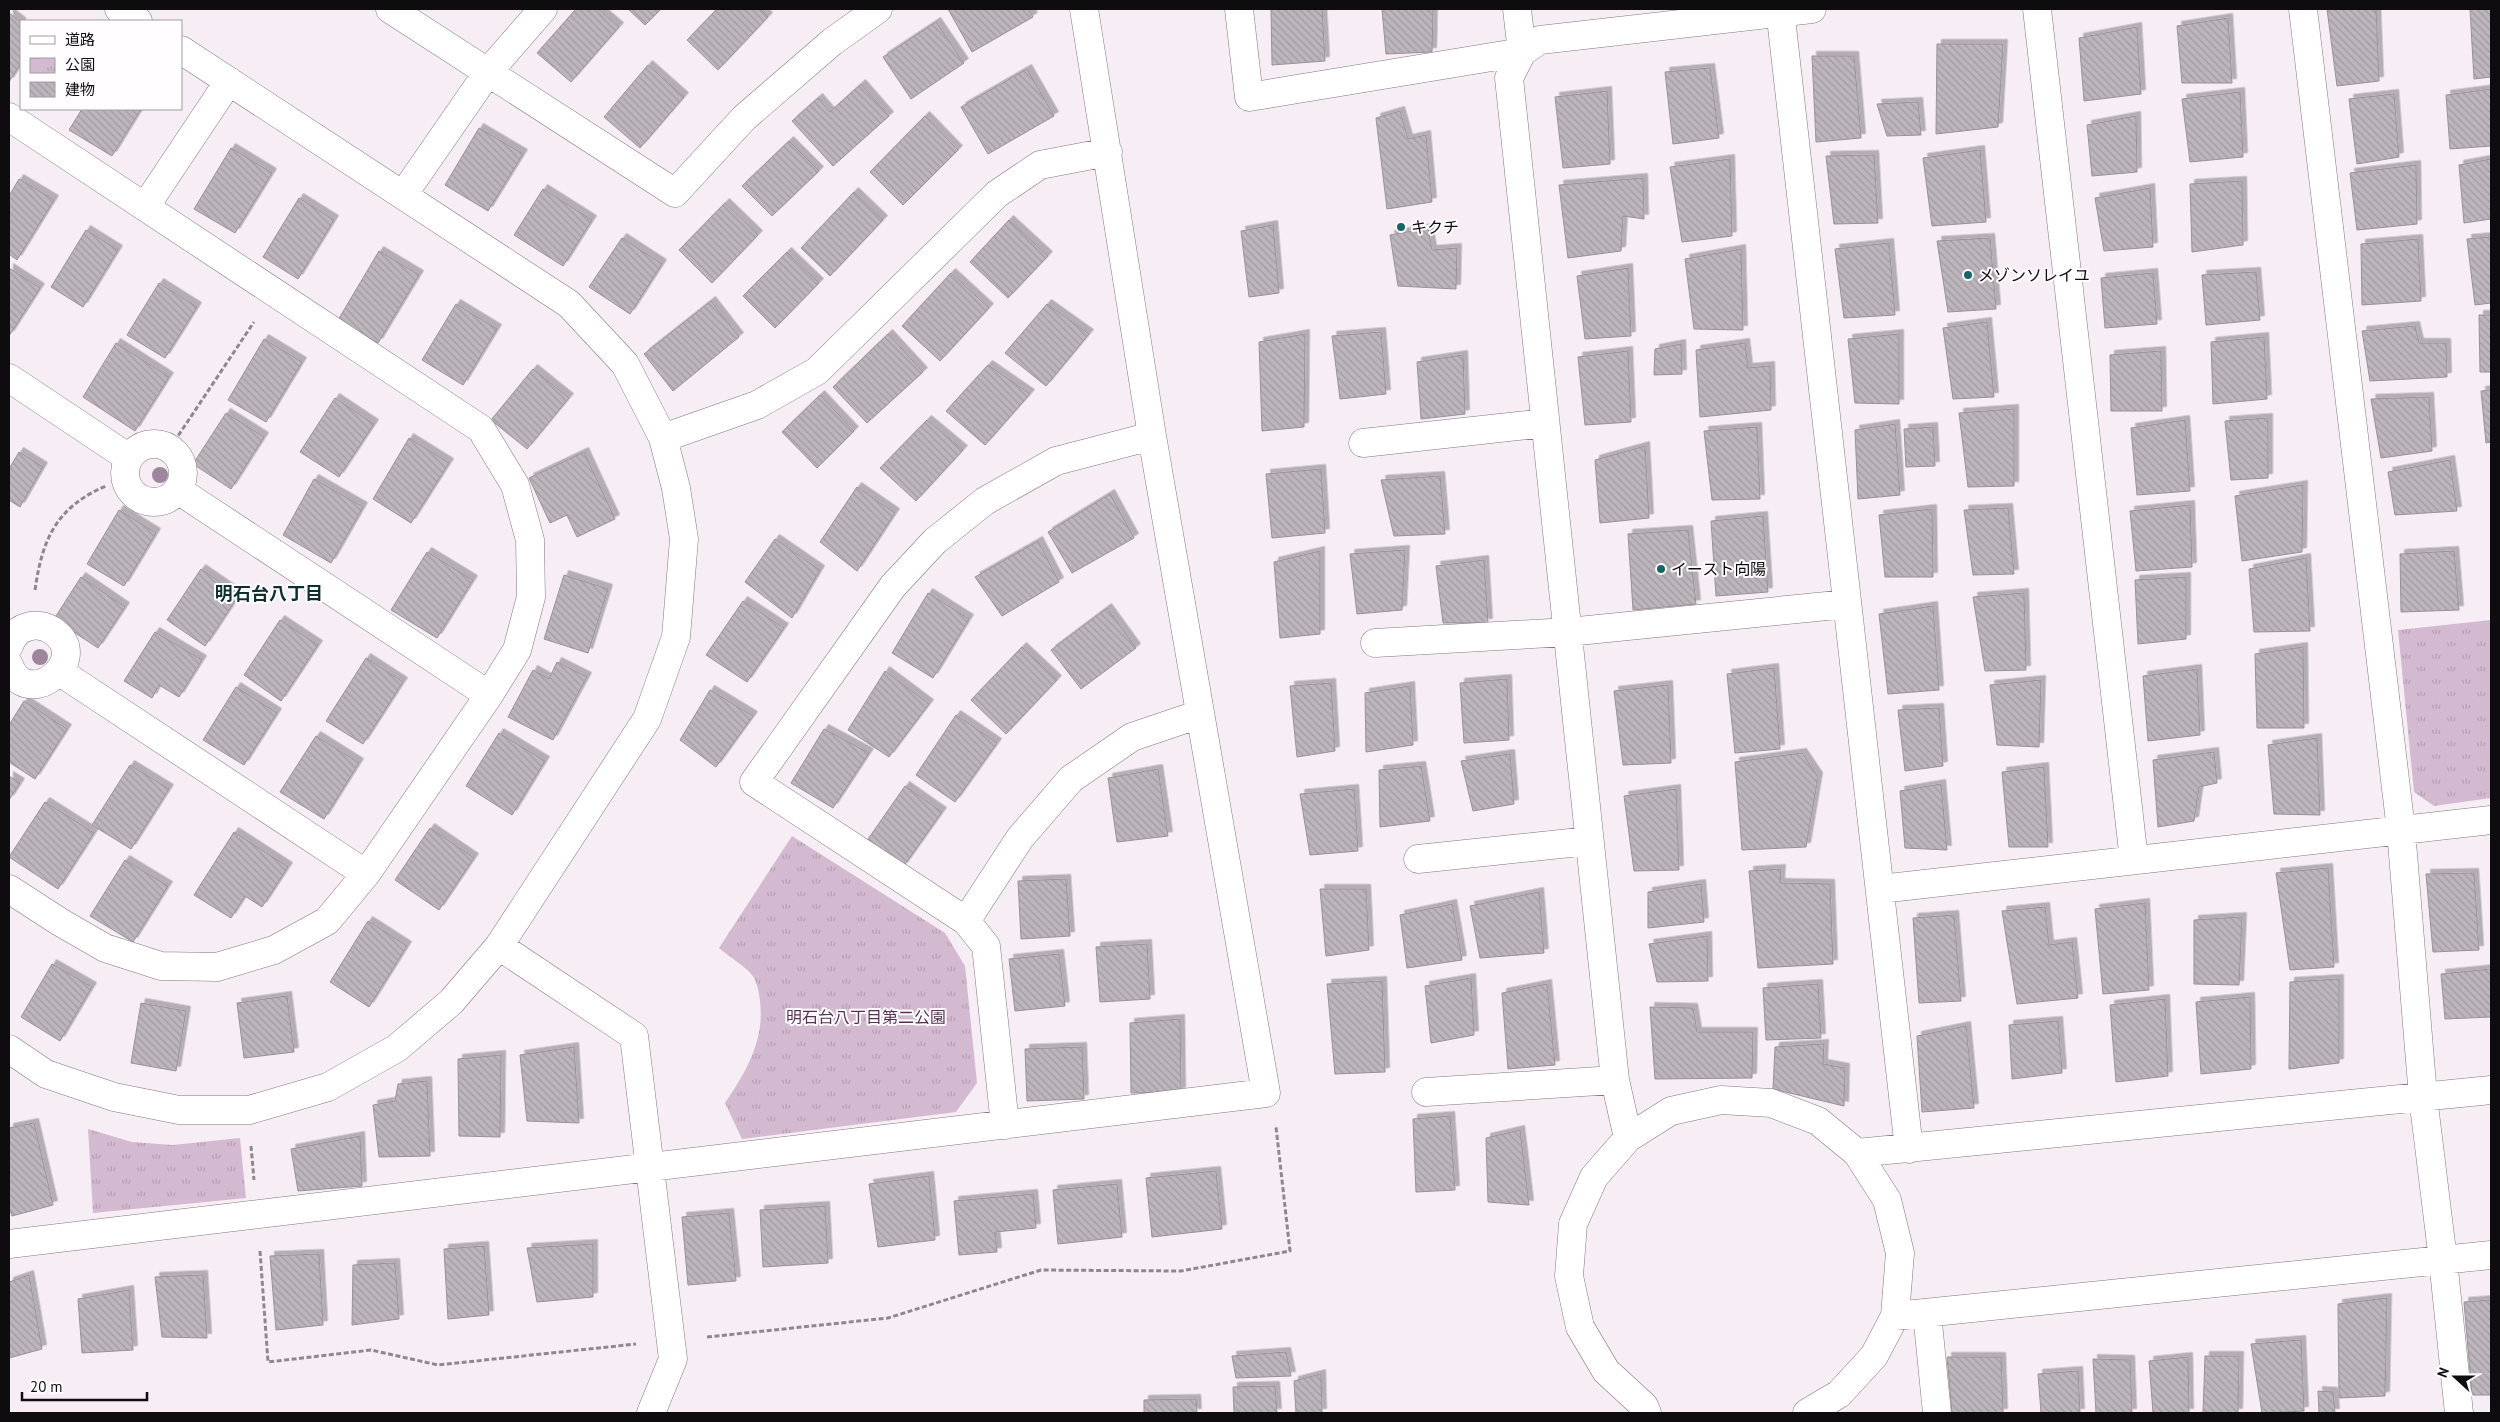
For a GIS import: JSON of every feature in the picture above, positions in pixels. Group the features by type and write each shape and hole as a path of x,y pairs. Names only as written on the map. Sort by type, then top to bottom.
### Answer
{"street":[{"path":"119,9 136,20"},
{"path":"390,9 675,193 744,118 832,42 878,9"},
{"path":"403,195 488,72 543,9"},
{"path":"9,1244 1266,1093 1152,436 1084,9"},
{"path":"1239,9 1248,96 1522,52 1540,40 1780,10 1812,9"},
{"path":"1517,9 1522,52 1509,78 1614,1080 1628,1138"},
{"path":"2037,9 2134,860"},
{"path":"2303,9 2401,830 2423,1097 2459,1413"},
{"path":"1780,10 1909,1149"},
{"path":"9,1049 46,1074 114,1097 179,1110 249,1110 328,1087 397,1048 451,1002 499,946 647,719 676,636 684,539 676,488 663,438 624,364 569,304 182,51"},
{"path":"145,207 229,81"},
{"path":"9,117 481,429 515,485 530,540 531,597 517,650 490,695 366,874 326,921 274,950 217,967 161,966 105,948 9,889"},
{"path":"663,438 757,405 817,371 997,194 1040,165 1108,152"},
{"path":"9,378 127,467 134,495 142,500 162,502 171,497 178,490 184,472 182,463 170,448 162,444 143,446 127,467"},
{"path":"1363,443 1545,423"},
{"path":"1005,1125 986,946 966,921 754,782 893,586 935,541 985,501 1056,461 1152,436"},
{"path":"178,490 490,695"},
{"path":"1375,643 1568,632 1847,604"},
{"path":"34,626 44,627 59,637 65,654 60,672 53,679 34,685 16,676 9,647 17,632 34,626"},
{"path":"60,672 366,874"},
{"path":"966,921 1020,838 1072,780 1132,737 1200,714"},
{"path":"1880,889 2491,820"},
{"path":"1418,859 1589,841"},
{"path":"499,946 634,1036 673,1359 651,1413"},
{"path":"1426,1092 1614,1080"},
{"path":"1858,1154 2491,1090"},
{"path":"1651,1411 1606,1372 1580,1327 1568,1276 1573,1224 1594,1177 1628,1138 1671,1111 1720,1100 1771,1103 1818,1121 1858,1154 1888,1200 1900,1254 1895,1316 1874,1356 1839,1394 1807,1413"},
{"path":"1895,1316 2491,1254"},
{"path":"1927,1313 1937,1413"}],"path":[{"path":"170,448 274,292"},
{"path":"34,626 35,589 41,552 54,525 73,506 127,467"},
{"path":"249,1110 268,1362 371,1350 438,1365 888,1318 1041,1270 1181,1271 1290,1251 1276,1121 1266,1093"}],"green space":[{"path":"2491,620 2491,798 2434,806 2414,792 2398,630"},
{"name":"明石台八丁目第二公園","path":"792,836 945,933 965,966 977,1083 956,1112 742,1139 725,1103 747,1067 757,1042 760,1029 760,1001 752,975 719,948"},
{"path":"88,1129 132,1142 173,1145 240,1138 246,1198 93,1213"}],"building":[{"path":"576,9 598,9 619,27 571,82 537,53"},
{"path":"628,9 661,9 645,25"},
{"path":"717,9 760,9 768,17 718,70 687,40"},
{"path":"948,9 1028,9 1033,17 972,52"},
{"path":"1271,9 1322,9 1325,61 1272,65"},
{"path":"1382,9 1433,9 1432,52 1386,54"},
{"path":"2327,9 2376,9 2379,81 2337,86"},
{"path":"2470,9 2491,9 2491,77 2474,79"},
{"path":"9,13 20,21 20,65 9,82"},
{"path":"2228,18 2232,83 2182,83 2177,26"},
{"path":"936,22 964,63 911,99 883,57"},
{"path":"2137,27 2141,94 2084,101 2079,38"},
{"path":"1937,44 2003,44 1998,127 1936,134"},
{"path":"1812,56 1854,56 1861,138 1816,142"},
{"path":"648,65 684,97 640,148 604,117"},
{"path":"1710,68 1719,138 1673,144 1665,72"},
{"path":"1027,69 1054,116 988,154 961,107"},
{"path":"861,84 889,116 833,166 792,121 818,98 830,112"},
{"path":"2491,89 2491,146 2450,149 2446,95"},
{"path":"1607,91 1610,164 1563,168 1555,97"},
{"path":"2240,92 2243,157 2190,162 2182,99"},
{"path":"2394,94 2399,157 2357,164 2349,99"},
{"path":"1918,102 1921,135 1887,136 1877,104"},
{"path":"81,110 140,110 112,156 69,130"},
{"path":"1400,111 1408,139 1426,135 1432,202 1387,209 1376,118"},
{"path":"925,116 958,150 903,205 870,172"},
{"path":"2136,116 2137,172 2092,176 2087,125"},
{"path":"479,128 523,154 488,211 445,185"},
{"path":"789,141 819,171 772,216 742,186"},
{"path":"231,148 272,173 235,233 194,209"},
{"path":"1980,150 1986,222 1932,226 1923,158"},
{"path":"1874,155 1878,223 1834,224 1826,156"},
{"path":"1730,159 1732,236 1682,242 1670,167"},
{"path":"2491,159 2491,219 2464,223 2459,165"},
{"path":"2416,165 2417,224 2357,230 2350,173"},
{"path":"1643,178 1644,219 1623,216 1621,251 1568,258 1559,185"},
{"path":"19,179 54,200 17,260 9,254 9,196"},
{"path":"2242,181 2243,245 2192,252 2190,184"},
{"path":"2150,188 2153,247 2104,251 2095,198"},
{"path":"543,189 592,220 563,266 514,235"},
{"path":"854,192 883,220 830,276 801,248"},
{"path":"299,198 334,220 298,279 263,257"},
{"path":"725,203 758,235 712,283 679,250"},
{"path":"1009,220 1048,256 1008,298 970,262"},
{"path":"1273,225 1279,293 1249,297 1241,231"},
{"path":"1428,228 1432,250 1457,248 1456,289 1398,286 1390,235"},
{"path":"86,230 118,250 83,307 51,287"},
{"path":"2491,237 2491,303 2475,305 2467,239"},
{"path":"622,238 662,264 630,314 589,287"},
{"name":"メゾンソレイユ","path":"1990,238 1996,309 1948,312 1937,241"},
{"path":"2418,239 2421,301 2362,305 2361,244"},
{"path":"1889,243 1895,315 1844,318 1835,249"},
{"path":"1741,249 1743,330 1694,329 1685,259"},
{"path":"379,251 419,275 378,343 338,320"},
{"path":"787,252 819,283 775,328 743,296"},
{"path":"9,268 40,288 9,336"},
{"path":"1628,268 1631,336 1585,339 1577,276"},
{"path":"2256,272 2260,320 2206,325 2202,275"},
{"path":"951,273 989,308 940,361 902,326"},
{"path":"2153,273 2157,324 2105,328 2101,278"},
{"path":"159,283 197,307 165,358 127,335"},
{"path":"711,301 739,337 673,391 644,354"},
{"path":"456,304 497,329 463,385 422,360"},
{"path":"1047,304 1089,334 1046,386 1005,353"},
{"path":"2479,315 2491,315 2491,372 2480,372"},
{"path":"1987,322 1994,397 1953,399 1943,328"},
{"path":"2415,326 2419,343 2446,343 2447,377 2370,381 2362,331"},
{"path":"1381,332 1386,394 1340,399 1332,336"},
{"path":"888,334 923,372 867,423 833,387"},
{"path":"1305,334 1304,427 1262,431 1259,342"},
{"path":"1899,334 1899,404 1855,403 1848,339"},
{"path":"2264,337 2267,399 2213,404 2211,342"},
{"path":"264,339 302,362 266,422 228,400"},
{"path":"116,343 169,377 135,431 83,397"},
{"path":"1745,343 1748,368 1770,366 1771,410 1700,417 1696,350"},
{"path":"1681,344 1682,374 1654,375 1655,349"},
{"path":"1628,351 1631,422 1585,425 1578,357"},
{"path":"2161,351 2162,411 2111,411 2110,355"},
{"path":"1463,355 1465,414 1421,419 1417,362"},
{"path":"988,365 1030,394 985,445 946,411"},
{"path":"533,369 569,398 527,449 491,420"},
{"path":"2491,390 2491,442 2486,443 2481,391"},
{"path":"820,395 854,431 817,468 782,432"},
{"path":"2429,397 2432,451 2381,458 2371,399"},
{"path":"335,398 374,424 339,477 300,452"},
{"path":"2014,409 2014,486 1968,487 1959,413"},
{"path":"226,413 264,437 231,489 193,464"},
{"path":"2268,418 2268,478 2231,480 2225,421"},
{"path":"927,420 963,450 916,501 880,468"},
{"path":"2185,420 2190,491 2137,495 2131,428"},
{"path":"1895,424 1900,495 1858,499 1855,430"},
{"path":"1757,427 1760,499 1712,500 1704,431"},
{"path":"1933,427 1935,466 1906,467 1904,429"},
{"path":"409,438 449,463 411,523 373,499"},
{"path":"1645,446 1649,518 1600,523 1595,460"},
{"path":"19,452 43,467 20,507 9,500 9,469"},
{"path":"584,452 615,519 577,537 567,515 550,523 529,478"},
{"path":"2450,460 2457,511 2395,515 2388,472"},
{"path":"1321,469 1325,533 1272,538 1266,474"},
{"path":"1440,476 1445,534 1394,536 1381,480"},
{"path":"314,479 363,507 331,563 283,535"},
{"path":"2303,485 2302,552 2242,561 2235,496"},
{"path":"857,487 895,513 857,571 820,542"},
{"path":"1110,494 1134,538 1072,573 1048,532"},
{"path":"2190,505 2192,567 2136,571 2130,511"},
{"path":"2008,508 2014,574 1973,575 1964,510"},
{"path":"1932,509 1933,577 1885,577 1879,515"},
{"path":"119,510 156,533 124,586 87,564"},
{"path":"1763,516 1768,592 1716,596 1711,521"},
{"name":"イースト向陽","path":"1688,530 1696,604 1633,610 1628,534"},
{"path":"775,539 820,570 792,618 745,582"},
{"path":"1038,541 1059,582 1002,616 975,577"},
{"path":"1405,550 1402,610 1357,614 1350,554"},
{"path":"1320,551 1320,634 1280,638 1274,562"},
{"path":"2454,551 2459,610 2401,612 2400,554"},
{"path":"427,552 473,580 437,638 391,610"},
{"path":"2306,558 2310,631 2254,632 2249,569"},
{"path":"1484,560 1488,623 1443,623 1436,566"},
{"path":"201,569 239,595 205,646 167,620"},
{"path":"564,575 608,589 588,653 544,639"},
{"path":"81,577 125,607 98,648 54,619"},
{"path":"2186,577 2186,639 2138,644 2135,580"},
{"path":"928,593 969,619 933,678 892,653"},
{"path":"2024,593 2026,670 1985,671 1973,597"},
{"path":"743,601 784,628 747,682 706,655"},
{"path":"1933,606 1939,690 1888,694 1879,614"},
{"path":"1107,608 1136,648 1081,689 1051,650"},
{"path":"280,620 318,645 281,701 244,675"},
{"path":"155,632 202,660 179,697 159,685 152,698 124,681"},
{"path":"1022,647 1057,680 1006,734 971,700"},
{"path":"2303,647 2304,728 2257,728 2255,654"},
{"path":"366,658 403,682 363,744 326,721"},
{"path":"557,662 587,677 553,740 508,717 533,670 549,679"},
{"path":"1774,668 1780,749 1735,753 1727,674"},
{"path":"2197,669 2200,735 2148,741 2143,676"},
{"path":"885,671 929,704 889,757 848,730"},
{"path":"1507,679 1509,740 1464,743 1460,683"},
{"path":"2041,680 2039,747 1997,745 1990,685"},
{"path":"1331,683 1335,751 1297,757 1290,686"},
{"path":"1668,685 1671,763 1623,765 1614,691"},
{"path":"1410,686 1413,745 1366,752 1365,693"},
{"path":"236,687 277,713 244,765 203,740"},
{"path":"710,690 753,716 716,767 680,740"},
{"path":"24,701 67,729 35,779 9,762 9,725"},
{"path":"1939,708 1943,766 1905,771 1898,710"},
{"path":"956,715 997,743 955,802 916,775"},
{"path":"824,729 869,753 833,808 791,783"},
{"path":"499,733 545,761 512,815 466,786"},
{"path":"316,736 359,763 324,819 280,792"},
{"path":"2317,738 2320,815 2274,814 2268,745"},
{"path":"2214,752 2217,783 2199,787 2194,821 2158,827 2153,760"},
{"path":"1802,753 1818,777 1806,847 1742,850 1735,762"},
{"path":"1510,754 1514,804 1473,811 1461,761"},
{"path":"130,765 169,789 131,849 92,825"},
{"path":"1421,766 1430,821 1380,827 1379,770"},
{"path":"2044,767 2048,847 2009,847 2002,772"},
{"path":"1158,769 1168,836 1117,842 1108,778"},
{"path":"9,776 20,783 9,800"},
{"path":"1941,784 1947,850 1905,848 1900,791"},
{"path":"905,786 942,812 903,867 866,842"},
{"path":"1354,789 1358,851 1310,855 1300,794"},
{"path":"1676,789 1679,870 1634,871 1624,796"},
{"path":"45,802 94,833 58,889 9,857"},
{"path":"430,828 474,858 439,910 395,880"},
{"path":"234,832 288,867 262,907 245,896 231,918 194,895"},
{"path":"125,860 168,886 133,942 90,916"},
{"path":"2328,868 2334,967 2290,970 2276,873"},
{"path":"1781,869 1780,883 1830,884 1833,964 1758,968 1749,871"},
{"path":"2474,873 2479,950 2433,952 2426,874"},
{"path":"1066,879 1070,936 1021,939 1018,881"},
{"path":"1701,884 1704,922 1648,928 1648,892"},
{"path":"1320,889 1366,889 1369,950 1326,956"},
{"path":"1539,892 1544,953 1480,958 1470,906"},
{"path":"2145,903 2149,990 2103,994 2095,909"},
{"path":"1452,904 1462,960 1407,968 1400,915"},
{"path":"2045,907 2049,945 2072,942 2078,998 2017,1004 2002,911"},
{"path":"1954,915 1961,1001 1919,1003 1913,918"},
{"path":"2242,917 2239,985 2194,984 2194,920"},
{"path":"368,921 407,946 369,1007 330,982"},
{"path":"1707,936 1708,981 1657,982 1649,944"},
{"path":"1147,944 1150,999 1100,1002 1096,947"},
{"path":"1059,954 1065,1006 1015,1011 1009,959"},
{"path":"52,964 92,987 60,1041 21,1017"},
{"path":"2491,969 2491,1017 2445,1019 2441,974"},
{"path":"1471,978 1474,1035 1431,1043 1425,986"},
{"path":"2339,979 2339,1063 2289,1069 2290,982"},
{"path":"1382,981 1385,1072 1335,1074 1327,984"},
{"path":"1547,984 1555,1065 1508,1069 1502,993"},
{"path":"1818,984 1821,1038 1766,1040 1763,988"},
{"path":"287,996 294,1052 244,1058 237,1003"},
{"path":"2250,997 2251,1069 2201,1074 2196,1002"},
{"path":"2165,999 2168,1076 2116,1082 2110,1005"},
{"path":"141,1003 186,1011 176,1071 131,1063"},
{"path":"1650,1007 1693,1008 1697,1032 1753,1032 1752,1078 1655,1079"},
{"path":"1180,1019 1181,1092 1131,1093 1130,1023"},
{"path":"2058,1021 2062,1073 2012,1079 2009,1025"},
{"path":"1966,1026 1974,1108 1922,1112 1917,1036"},
{"path":"1824,1044 1823,1064 1845,1068 1844,1106 1773,1089 1775,1047"},
{"path":"574,1047 579,1123 527,1121 520,1055"},
{"path":"1082,1047 1084,1099 1027,1101 1025,1049"},
{"path":"501,1055 500,1137 459,1136 458,1059"},
{"path":"427,1081 430,1156 379,1157 373,1105 395,1101 398,1084"},
{"path":"1450,1116 1455,1190 1416,1192 1413,1119"},
{"path":"34,1123 53,1205 12,1216 9,1207 9,1128"},
{"path":"1520,1130 1529,1205 1488,1202 1486,1138"},
{"path":"360,1136 362,1186 298,1191 291,1149"},
{"path":"1216,1171 1222,1229 1152,1237 1146,1178"},
{"path":"929,1176 935,1240 878,1247 869,1184"},
{"path":"1117,1184 1122,1237 1058,1244 1053,1190"},
{"path":"1033,1194 1036,1228 995,1232 997,1252 959,1255 954,1201"},
{"path":"825,1206 828,1263 763,1267 760,1210"},
{"path":"729,1213 736,1281 688,1285 682,1217"},
{"path":"593,1244 593,1297 537,1302 527,1248"},
{"path":"484,1246 489,1315 448,1319 444,1249"},
{"path":"319,1254 323,1325 276,1330 270,1256"},
{"path":"395,1263 399,1319 352,1325 353,1265"},
{"path":"29,1275 42,1349 9,1358 9,1282"},
{"path":"203,1275 207,1338 162,1337 155,1277"},
{"path":"129,1290 133,1350 82,1353 78,1299"},
{"path":"2387,1298 2385,1396 2339,1398 2338,1304"},
{"path":"2491,1300 2491,1395 2472,1395 2464,1302"},
{"path":"2301,1340 2304,1411 2262,1413 2251,1344"},
{"path":"1286,1352 1291,1376 1236,1378 1232,1356"},
{"path":"2205,1356 2239,1356 2238,1413 2203,1413"},
{"path":"1947,1357 2001,1357 2003,1413 1952,1413"},
{"path":"2188,1357 2189,1413 2153,1413 2149,1361"},
{"path":"2093,1359 2130,1360 2132,1413 2096,1413"},
{"path":"2078,1371 2080,1413 2041,1413 2038,1374"},
{"path":"1321,1374 1322,1413 1296,1413 1294,1381"},
{"path":"1275,1386 1277,1413 1234,1413 1233,1387"},
{"path":"2318,1391 2333,1392 2335,1413 2319,1413"},
{"path":"1196,1399 1197,1413 1144,1413 1144,1400"}],"place":[{"name":"キクチ","path":"1401,227"},
{"name":"メゾンソレイユ","path":"1968,275"},
{"name":"イースト向陽","path":"1661,569"}],"district":[{"name":"明石台八丁目","path":"269,594"}]}
